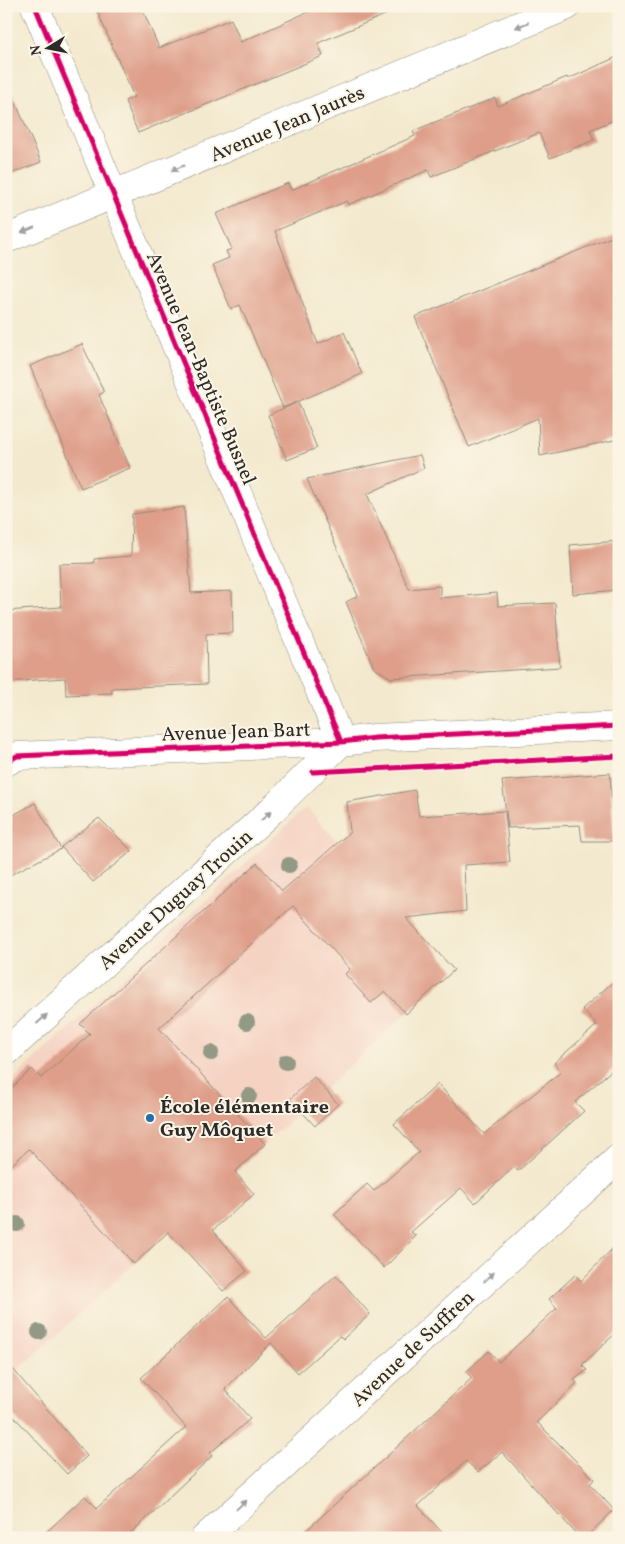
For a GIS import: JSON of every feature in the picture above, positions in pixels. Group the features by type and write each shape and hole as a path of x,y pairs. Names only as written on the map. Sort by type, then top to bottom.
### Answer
{"street":[{"name":"Avenue Jean-Baptiste Busnel","path":"35,6 341,742"},
{"name":"Avenue Jean Jaurès","path":"6,239 567,6"},
{"name":"Avenue Jean Bart","path":"6,762 17,756 341,742 375,738 619,726"},
{"name":"Avenue Duguay Trouin","path":"6,1052 271,811 341,742"},
{"name":"Avenue de Suffren","path":"205,1538 619,1158"}],"shaded area":[{"name":"École élémentaire Guy Môquet","path":"306,807 454,970 6,1381 6,1086"}],"building":[{"path":"95,6 141,6 159,48 231,19 241,42 321,6 406,6 318,43 323,56 138,133 125,101 134,97"},
{"path":"619,56 619,118 590,130 594,140 550,158 539,133 431,177 428,170 348,205 347,201 275,231 318,344 344,332 362,374 283,408 240,305 231,309 212,265 229,258 226,251 232,249 216,214 288,183 291,190 415,136 413,131 495,98 498,106 567,77 568,79"},
{"path":"6,80 41,162 6,176"},
{"path":"619,234 619,439 540,456 538,418 469,447 415,317"},
{"path":"82,344 104,392 99,395 130,468 81,488 30,366"},
{"path":"298,402 317,448 287,460 268,415"},
{"path":"420,455 424,468 367,494 409,589 440,586 440,598 497,593 498,606 555,603 560,667 391,678 374,668 346,602 358,596 307,479"},
{"path":"184,507 191,593 232,591 233,633 206,634 207,684 112,688 112,693 66,695 65,678 6,682 6,611 61,607 59,564 94,563 94,559 131,556 132,514"},
{"path":"619,541 619,590 573,594 570,545"},
{"path":"610,773 614,841 582,841 580,825 508,828 502,781"},
{"name":"École élémentaire Guy Môquet","path":"415,790 419,816 505,811 510,862 464,865 466,911 406,918 454,970 406,1014 385,991 371,1003 345,974 350,969 293,906 159,1028 265,1144 235,1172 254,1194 213,1230 247,1271 223,1291 168,1232 134,1264 29,1149 6,1170 6,1093 32,1069 41,1078 90,1034 80,1024 257,863 282,891 350,832 347,802"},
{"path":"35,803 61,849 6,877 6,819"},
{"path":"99,818 132,851 93,882 61,847"},
{"path":"619,977 619,1064 575,1102 584,1111 518,1171 514,1167 475,1203 461,1188 411,1232 416,1236 384,1268 334,1214 367,1184 374,1191 419,1152 394,1124 438,1084 484,1134 561,1072 554,1063 597,1025 582,1009"},
{"path":"314,1077 338,1104 315,1126 290,1099"},
{"path":"619,1242 619,1330 582,1365 587,1370 574,1380 577,1383 537,1422 594,1479 590,1484 614,1510 585,1538 580,1538 502,1452 478,1472 466,1461 418,1506 447,1538 298,1538 472,1378 466,1372 489,1351 499,1362 557,1308 549,1299 575,1275 581,1281"},
{"path":"336,1275 370,1314 343,1339 340,1336 298,1373 271,1343 225,1389 250,1419 210,1453 212,1456 125,1538 40,1538 85,1496 97,1508 186,1427 141,1378 228,1297 266,1338"},
{"path":"6,1361 87,1456 67,1474 6,1408"}],"cycle path":[{"path":"35,6 341,742"},
{"path":"6,762 17,756 341,742 375,738 619,726"},
{"path":"313,772 619,756"}],"place":[{"name":"École élémentaire Guy Môquet","path":"150,1118"}]}
